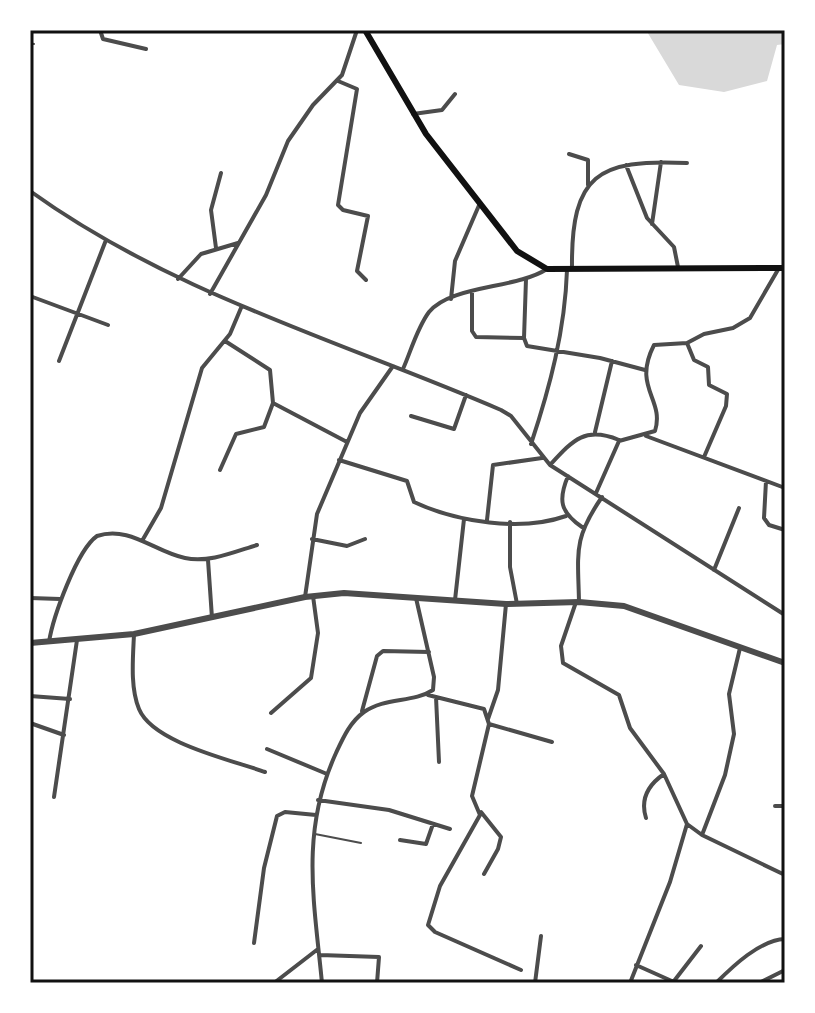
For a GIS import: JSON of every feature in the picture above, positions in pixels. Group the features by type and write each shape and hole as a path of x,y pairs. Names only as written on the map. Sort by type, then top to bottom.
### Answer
{"main road":[{"path":"365,30 413,114 480,203 517,251 547,269 782,268"}],"street":[{"path":"100,30 103,39 146,49"},
{"path":"210,294 266,195 288,141 313,105 338,81 357,30"},
{"path":"338,81 357,89 338,205 343,210 368,216 357,271 366,280"},
{"path":"413,114 442,110 455,94"},
{"path":"531,444 566,308 573,220 588,185 588,160 569,154"},
{"path":"652,227 661,162"},
{"path":"588,185 604,171 626,165 687,163"},
{"path":"626,165 652,227 674,247 678,268"},
{"path":"216,248 211,210 221,173"},
{"path":"30,191 106,240 210,294 466,395 511,416 550,465 785,615"},
{"path":"451,299 455,261 480,203"},
{"path":"59,361 106,240"},
{"path":"178,279 201,254 238,243"},
{"path":"550,465 574,442 595,432 619,441 646,436 655,431 657,424 653,401 645,383 645,370 654,345 687,343 704,334 733,328 750,318 782,268"},
{"path":"403,370 428,313 451,299 526,279 547,269"},
{"path":"526,279 524,338 532,348 612,361 645,370"},
{"path":"472,293 472,331 476,337 524,338"},
{"path":"30,296 108,325"},
{"path":"142,541 161,508 202,368 225,341 241,308"},
{"path":"220,470 236,434 264,427 273,403 270,370 225,341"},
{"path":"687,343 694,360 708,367 709,385 727,394 726,406 704,457"},
{"path":"595,432 612,361"},
{"path":"271,713 311,678 318,633 309,597 312,539 317,514 360,413 393,366"},
{"path":"411,416 454,429 466,395"},
{"path":"273,403 347,442"},
{"path":"646,436 785,488"},
{"path":"619,441 599,495 582,527 578,542 578,602 560,658 619,695 630,728 664,774 687,824 702,835 785,875"},
{"path":"487,520 493,465 543,458"},
{"path":"339,460 407,481 414,502 464,518 510,522 566,516"},
{"path":"568,476 560,501 566,516 582,527"},
{"path":"766,481 764,518 769,525 785,530"},
{"path":"714,570 739,508"},
{"path":"455,600 464,518"},
{"path":"510,522 510,567 517,604"},
{"path":"49,642 60,599 85,550 97,536 126,535 186,559 207,560 257,545"},
{"path":"312,539 347,546 365,539"},
{"path":"207,560 212,618"},
{"path":"416,596 435,686 425,695"},
{"path":"30,643 134,634 309,597 416,596 506,604 578,602 624,606 785,663"},
{"path":"30,598 60,599"},
{"path":"484,874 501,837 472,796 498,690 506,604"},
{"path":"134,634 138,708 153,728 265,772"},
{"path":"54,797 77,640"},
{"path":"702,835 725,775 734,734 729,694 740,648"},
{"path":"362,713 377,656 383,651 429,652"},
{"path":"322,983 311,893 318,800 344,735 362,713 376,704 425,695 479,707 489,721 552,742"},
{"path":"30,696 70,699"},
{"path":"436,697 439,762"},
{"path":"30,723 64,735"},
{"path":"267,749 327,774"},
{"path":"646,818 643,801 652,782 664,774"},
{"path":"318,800 389,810 450,829"},
{"path":"775,806 785,806"},
{"path":"480,811 440,886 428,925 435,932 521,970"},
{"path":"254,943 264,868 277,816 285,812 316,815"},
{"path":"400,840 426,844 433,824"},
{"path":"630,983 670,882 687,824"},
{"path":"535,983 541,936"},
{"path":"716,983 734,965 767,943 785,939"},
{"path":"636,965 675,982 701,946"},
{"path":"274,983 319,952 376,956 380,963 377,983"},
{"path":"759,983 785,970"}],"lane":[{"path":"314,834 361,843"}],"shaded area":[{"path":"646,30 785,30 785,44 777,45 767,81 724,92 679,85"}]}
